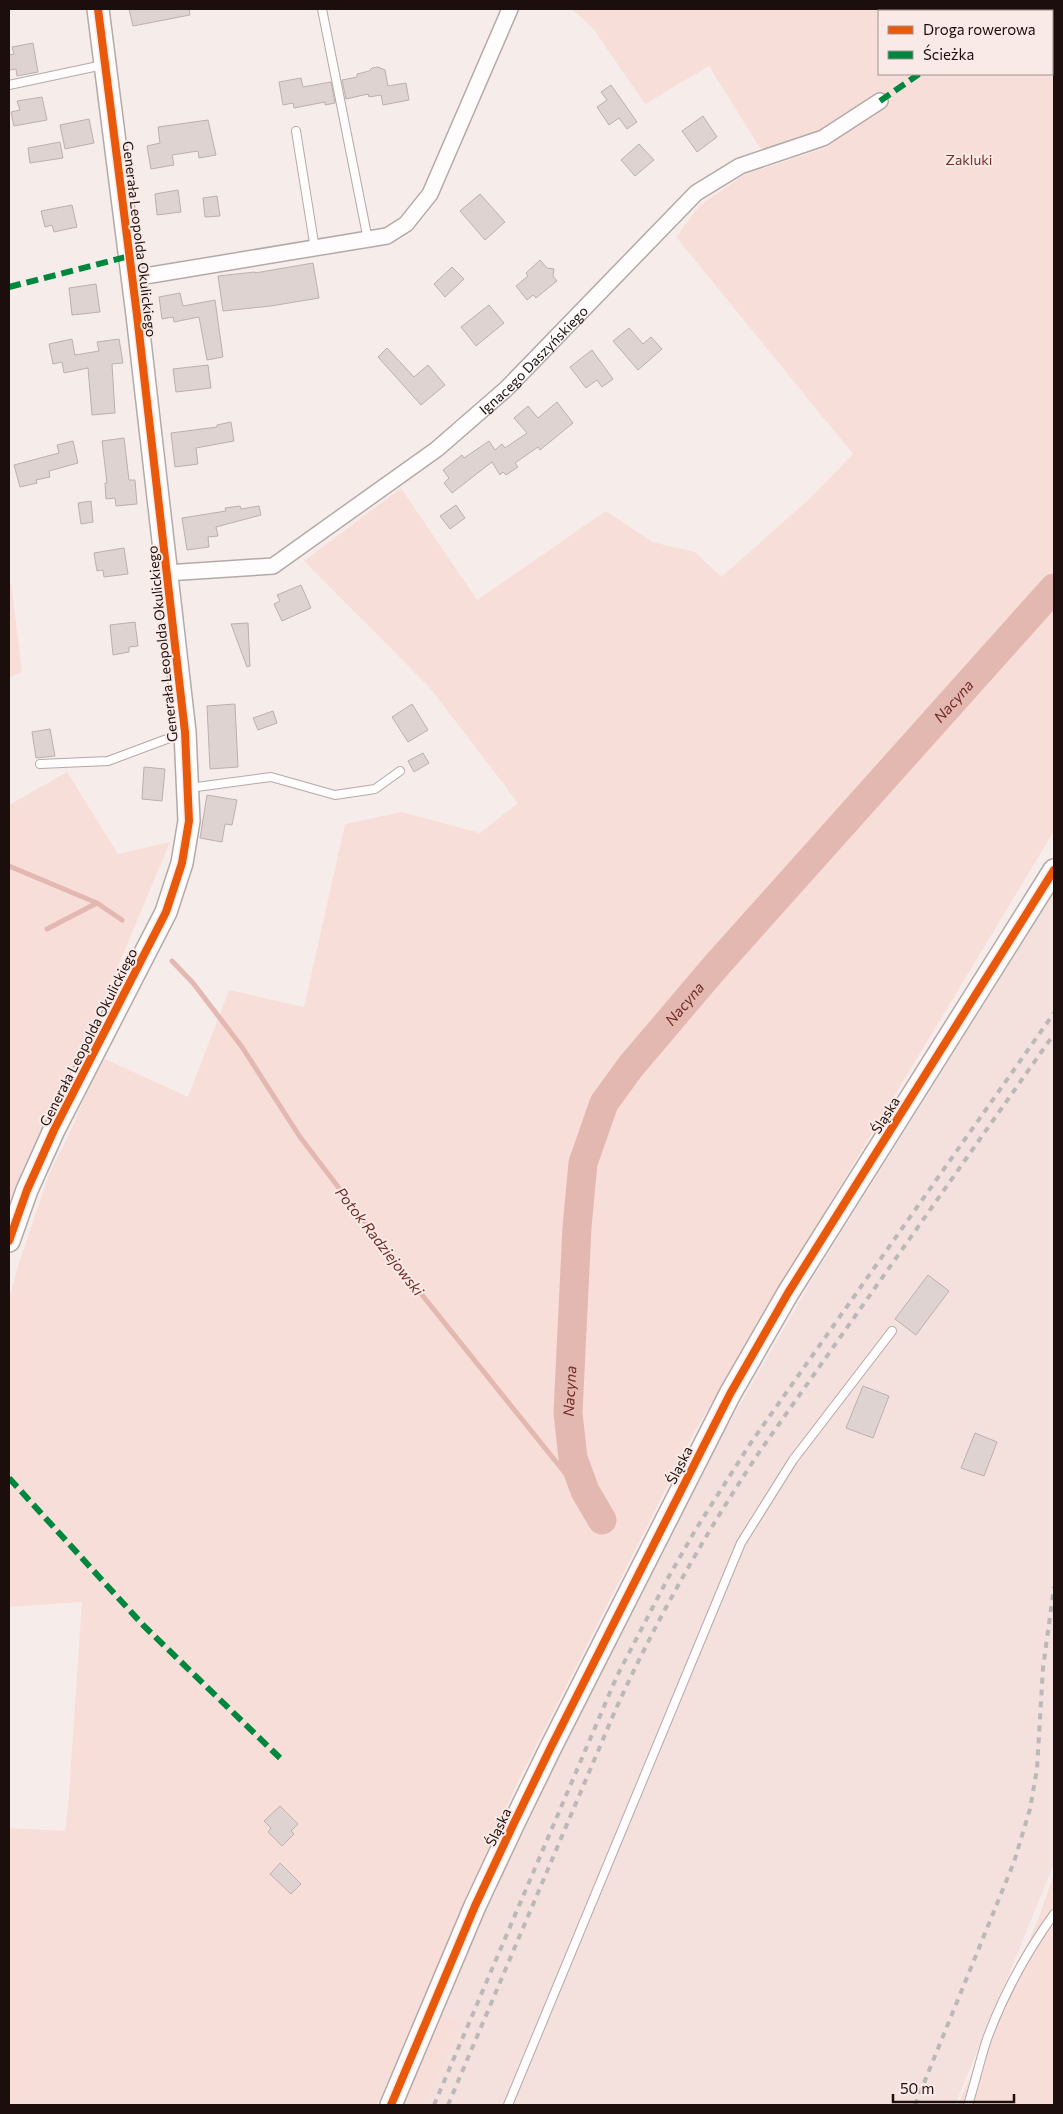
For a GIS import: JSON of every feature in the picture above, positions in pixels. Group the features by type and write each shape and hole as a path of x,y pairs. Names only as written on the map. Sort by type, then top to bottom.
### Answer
{"street":[{"name":"Generała Leopolda Okulickiego","path":"9,1241 27,1190 50,1138 158,930 172,898 186,842 189,814 185,732 133,278 98,9"},
{"name":"Generała Leopolda Okulickiego","path":"133,278 368,240 387,236 406,224 430,194 510,9"},
{"name":"Ignacego Daszyńskiego","path":"166,573 273,566 437,449 506,389 696,193 740,166 824,138 880,102"},
{"name":"Śląska","path":"391,2105 472,1914 506,1840 550,1748 730,1394 788,1293 1054,870"}],"lane":[{"path":"322,9 368,240"},
{"path":"9,85 105,64"},
{"path":"296,131 315,249"},
{"path":"40,764 108,761 185,732"},
{"path":"189,788 270,777 335,795 375,789 400,771"},
{"path":"508,2105 741,1543 794,1460 892,1331"},
{"path":"968,2105 987,2040 1003,1999 1028,1951 1054,1914"}],"shaded area":[{"path":"1054,883 1054,1864 955,2105 424,2105 462,2022 440,2012 531,1807 616,1636 725,1430 816,1273 1013,958"}],"green space":[{"name":"Zakluki","path":"572,9 1054,9 1054,831 694,1433 517,1784 377,2105 9,2105 9,1828 65,1831 82,1602 9,1607 9,1300 17,1269 49,1174 71,1130 101,1057 188,1097 229,990 304,1007 345,824 402,812 480,833 518,803 430,688 304,561 401,488 477,600 606,511 652,542 695,552 721,577 807,501 853,454 676,237 700,205 744,175 831,146 760,148 709,66 645,104 594,30"},
{"path":"9,583 11,583 22,672 9,678"},
{"path":"67,772 118,854 170,842 84,1048 52,1114 9,1223 9,805"},
{"path":"1054,1874 1054,2105 958,2105 1037,1922"},
{"path":"440,2012 462,2022 424,2105 400,2105"}],"building":[{"path":"129,9 189,9 190,15 133,26"},
{"path":"33,43 38,72 17,76 16,69 9,70 9,55 14,54 12,47"},
{"path":"378,67 385,70 388,86 406,83 409,100 383,105 381,95 369,97 368,94 346,99 342,80 357,77 357,74"},
{"path":"301,78 303,87 331,82 335,103 325,105 325,102 294,108 293,103 283,105 279,82"},
{"path":"611,85 637,122 627,129 619,118 609,125 597,107 607,100 601,92"},
{"path":"42,97 47,120 14,126 11,112 20,110 17,101"},
{"path":"703,116 717,137 697,152 682,131"},
{"path":"89,119 94,143 65,149 60,125"},
{"path":"208,120 216,155 199,158 198,151 172,155 174,165 151,169 147,146 160,143 158,127"},
{"path":"60,142 63,158 30,163 28,148"},
{"path":"639,144 654,160 635,176 621,160"},
{"path":"178,190 181,212 157,215 155,194"},
{"path":"480,194 505,222 485,240 460,211"},
{"path":"217,196 220,216 205,217 203,198"},
{"path":"72,205 77,227 54,232 52,225 45,227 41,211"},
{"path":"540,260 547,268 554,269 553,276 557,281 536,298 533,295 527,300 516,286 528,276 526,273"},
{"path":"313,263 319,298 223,311 218,276 255,273"},
{"path":"452,267 464,279 445,297 434,284"},
{"path":"96,284 100,312 72,315 69,288"},
{"path":"180,293 183,306 215,300 223,357 207,360 199,317 174,322 173,317 162,319 159,297"},
{"path":"489,305 504,323 476,346 461,327"},
{"path":"629,328 643,344 651,337 662,349 638,370 613,341"},
{"path":"72,339 75,355 99,351 97,342 119,339 123,363 112,364 115,413 92,415 88,368 64,373 62,362 53,364 49,344"},
{"path":"387,348 414,377 428,365 445,385 421,405 378,357"},
{"path":"592,350 613,379 602,387 597,380 586,388 570,367"},
{"path":"208,365 211,388 176,392 173,369"},
{"path":"557,402 573,423 540,450 538,447 515,463 518,467 506,475 503,472 500,475 492,462 452,493 444,483 449,478 443,470 462,455 464,458 489,441 495,450 502,444 505,448 527,433 514,418 528,406 538,418"},
{"path":"231,422 234,441 196,448 198,464 175,467 171,433 217,427 217,425"},
{"path":"124,438 129,480 135,480 137,504 116,506 115,498 106,499 105,483 107,483 102,441"},
{"path":"73,441 78,463 49,471 50,477 36,480 37,483 20,487 14,465 59,453 57,445"},
{"path":"91,501 93,522 81,524 78,503"},
{"path":"456,505 465,518 450,529 440,516"},
{"path":"240,506 241,509 259,506 261,515 216,527 218,536 208,537 209,547 187,550 182,518 226,511 225,508"},
{"path":"124,548 128,574 104,577 103,570 97,571 94,553"},
{"path":"301,585 311,608 282,621 274,604 280,601 277,595"},
{"path":"135,622 138,646 129,647 129,652 113,655 110,625"},
{"path":"248,623 250,666 247,667 231,624"},
{"path":"235,704 238,767 210,769 207,706"},
{"path":"412,704 428,730 408,742 392,717"},
{"path":"273,711 277,723 258,730 253,718"},
{"path":"50,729 55,756 36,758 32,732"},
{"path":"423,753 429,763 414,772 408,761"},
{"path":"144,767 165,769 162,801 142,799"},
{"path":"207,795 237,800 232,825 225,824 222,842 200,838"},
{"path":"928,1275 949,1291 916,1335 895,1319"},
{"path":"863,1386 889,1396 873,1438 846,1428"},
{"path":"975,1433 997,1442 984,1476 961,1468"},
{"path":"280,1806 298,1824 291,1831 294,1834 282,1846 268,1832 271,1828 264,1821"},
{"path":"280,1863 301,1884 291,1894 270,1874"}],"waterway":[{"name":"Nacyna","path":"602,1520 585,1491 573,1458 568,1413 577,1227 583,1163 604,1103 631,1066 715,967 1054,588"},
{"name":"Potok Radziejowski","path":"9,866 97,903 122,920"},
{"path":"47,929 97,903"},
{"name":"Potok Radziejowski","path":"172,961 193,983 242,1047 300,1137 394,1260 598,1514"}],"railway":[{"path":"434,2105 617,1676 668,1578 696,1529 750,1444 1054,1013"},
{"path":"448,2105 615,1711 647,1644 682,1578 760,1451 1054,1034"},
{"path":"915,2105 1014,1862 1030,1809 1037,1769 1043,1668 1054,1587"}],"marked path":[{"path":"880,101 918,75"},
{"path":"9,287 130,256"},
{"path":"9,1478 143,1625 280,1758"}],"cycle path":[{"path":"9,1241 27,1190 54,1130 166,912 182,863 189,821 185,732 137,315 98,9"},
{"path":"391,2105 475,1906 513,1825 730,1394 788,1293 1054,870"}]}
